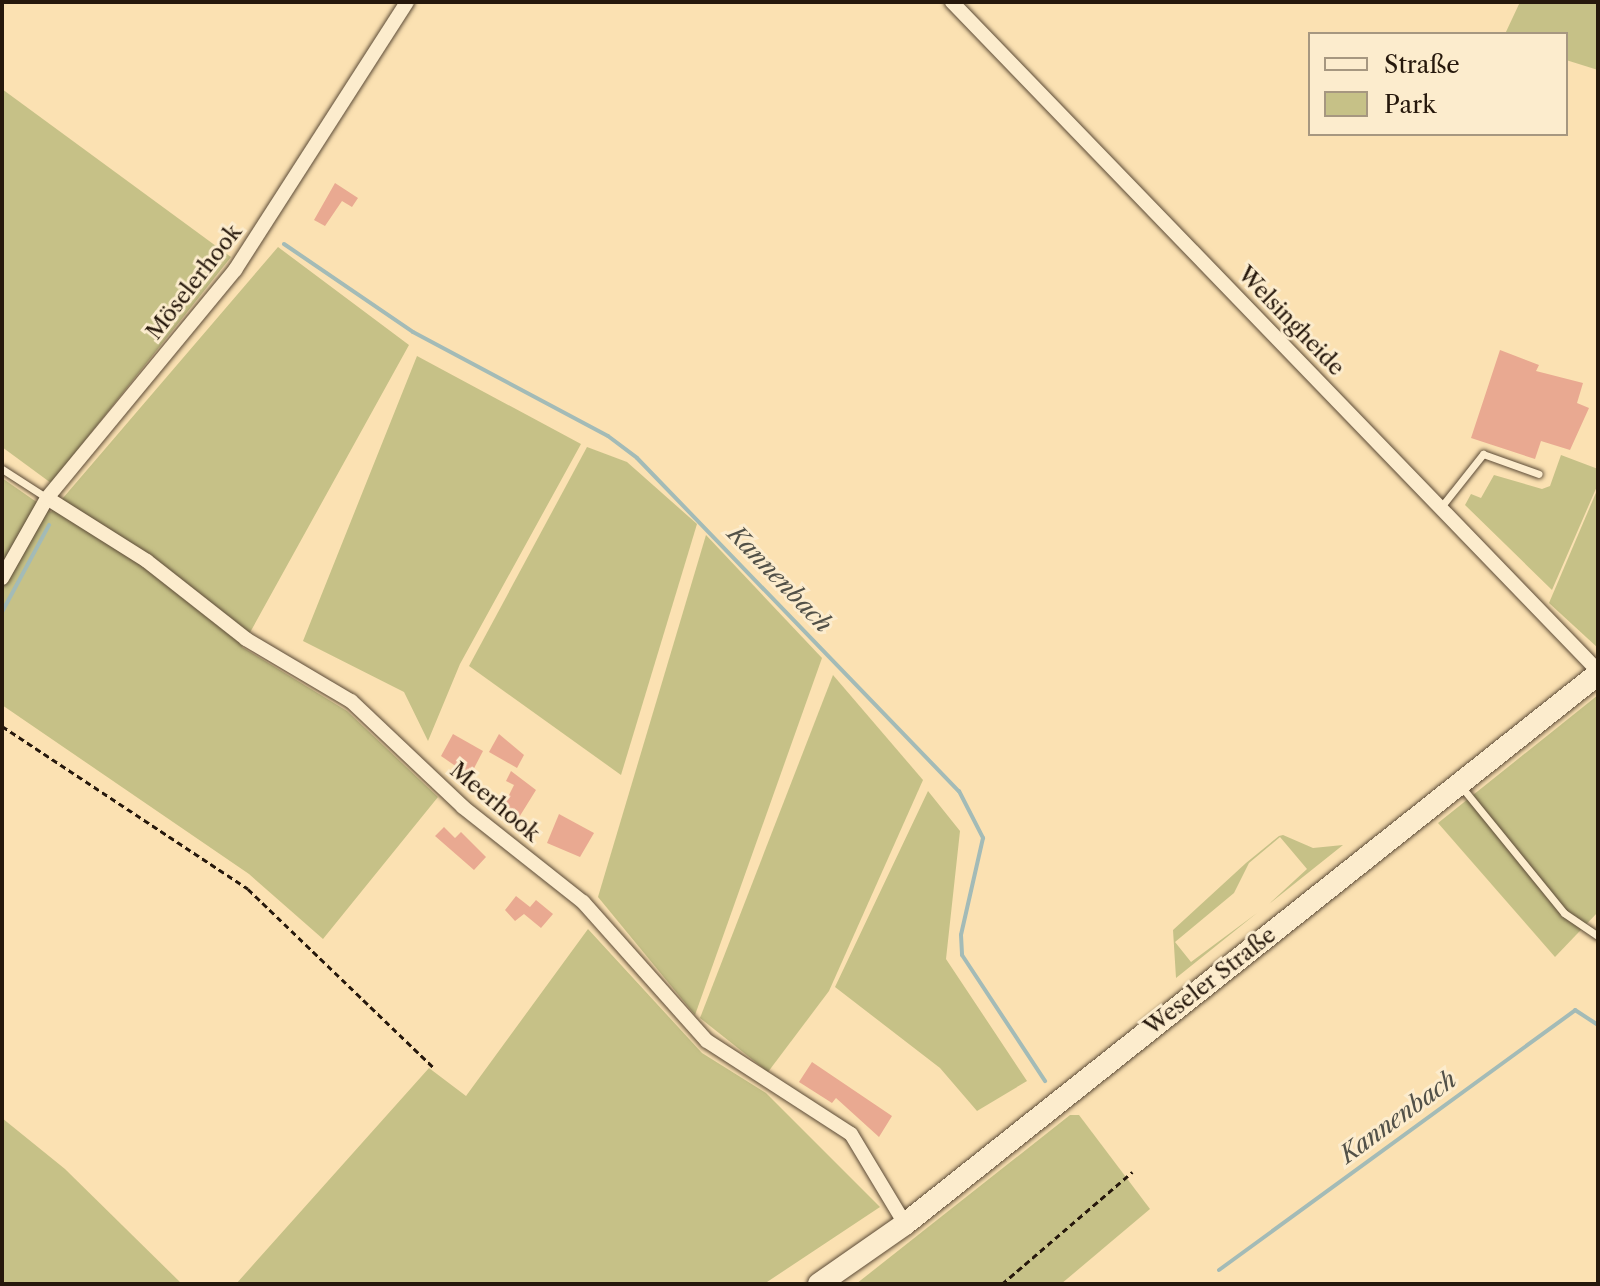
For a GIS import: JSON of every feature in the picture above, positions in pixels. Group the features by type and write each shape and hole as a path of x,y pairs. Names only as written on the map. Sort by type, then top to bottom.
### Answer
{"main road":[{"name":"Weseler Straße","path":"819,1284 905,1224 1598,673"}],"street":[{"name":"Möselerhook","path":"2,578 47,498 235,270 407,2"},
{"name":"Welsingheide","path":"952,2 1598,673"},
{"name":"Meerhook","path":"47,498 147,561 246,639 351,701 463,807 583,902 716,1050 851,1134 905,1224"}],"lane":[{"path":"1441,507 1483,454 1539,474"},
{"name":"Meerhook","path":"2,469 47,498"},
{"path":"1458,784 1564,913 1598,936"}],"path":[{"path":"2,726 248,889 433,1067"},
{"path":"1002,1284 1132,1172"}],"green space":[{"path":"1520,2 1598,2 1598,70 1568,61 1568,32 1506,32"},
{"path":"2,89 231,257 51,483 2,447"},
{"path":"278,247 409,345 242,647 347,711 438,797 323,939 249,874 2,705 2,478 51,512"},
{"path":"417,356 581,444 460,664 428,741 404,692 303,641"},
{"path":"587,447 627,462 697,524 621,775 469,666"},
{"path":"1561,455 1598,469 1598,484 1552,590 1465,505 1471,494 1481,498 1494,475 1542,489 1550,486"},
{"path":"1598,488 1598,648 1549,603"},
{"path":"706,535 822,658 695,1015 598,897"},
{"path":"833,675 923,780 829,991 768,1072 700,1018"},
{"path":"1598,695 1598,912 1555,957 1438,823"},
{"path":"928,791 960,831 946,959 1027,1081 977,1111 940,1068 835,987"},
{"path":"1279,836 1313,848 1343,845 1269,904 1307,869 1280,837 1249,863 1234,893 1175,942 1191,962 1257,913 1176,978 1173,930 1246,863"},
{"path":"588,929 702,1053 766,1093 880,1207 764,1284 236,1284 429,1068 466,1096"},
{"path":"1070,1115 1079,1115 1150,1209 1061,1284 856,1284"},
{"path":"2,1118 65,1169 182,1284 2,1284"}],"building":[{"path":"335,183 358,198 352,207 342,201 325,226 314,220"},
{"path":"1500,350 1539,365 1536,371 1583,383 1577,403 1589,408 1570,450 1541,441 1535,459 1471,438"},
{"path":"453,734 483,751 470,776 441,756"},
{"path":"499,734 524,755 517,768 489,752"},
{"path":"511,771 536,790 518,819 501,811 514,785 506,781"},
{"path":"559,814 594,833 580,857 547,843"},
{"path":"444,827 455,838 461,832 486,857 474,870 435,836"},
{"path":"516,896 530,907 536,900 553,914 541,928 524,914 515,921 505,910"},
{"path":"812,1062 892,1116 879,1137 836,1098 832,1103 799,1082"}],"waterway":[{"name":"Kannenbach","path":"284,244 413,332 608,436 637,458 959,791 983,838 961,935 962,955 1045,1081"},
{"path":"2,612 49,525"},
{"name":"Kannenbach","path":"1219,1270 1575,1010 1598,1025"}]}
